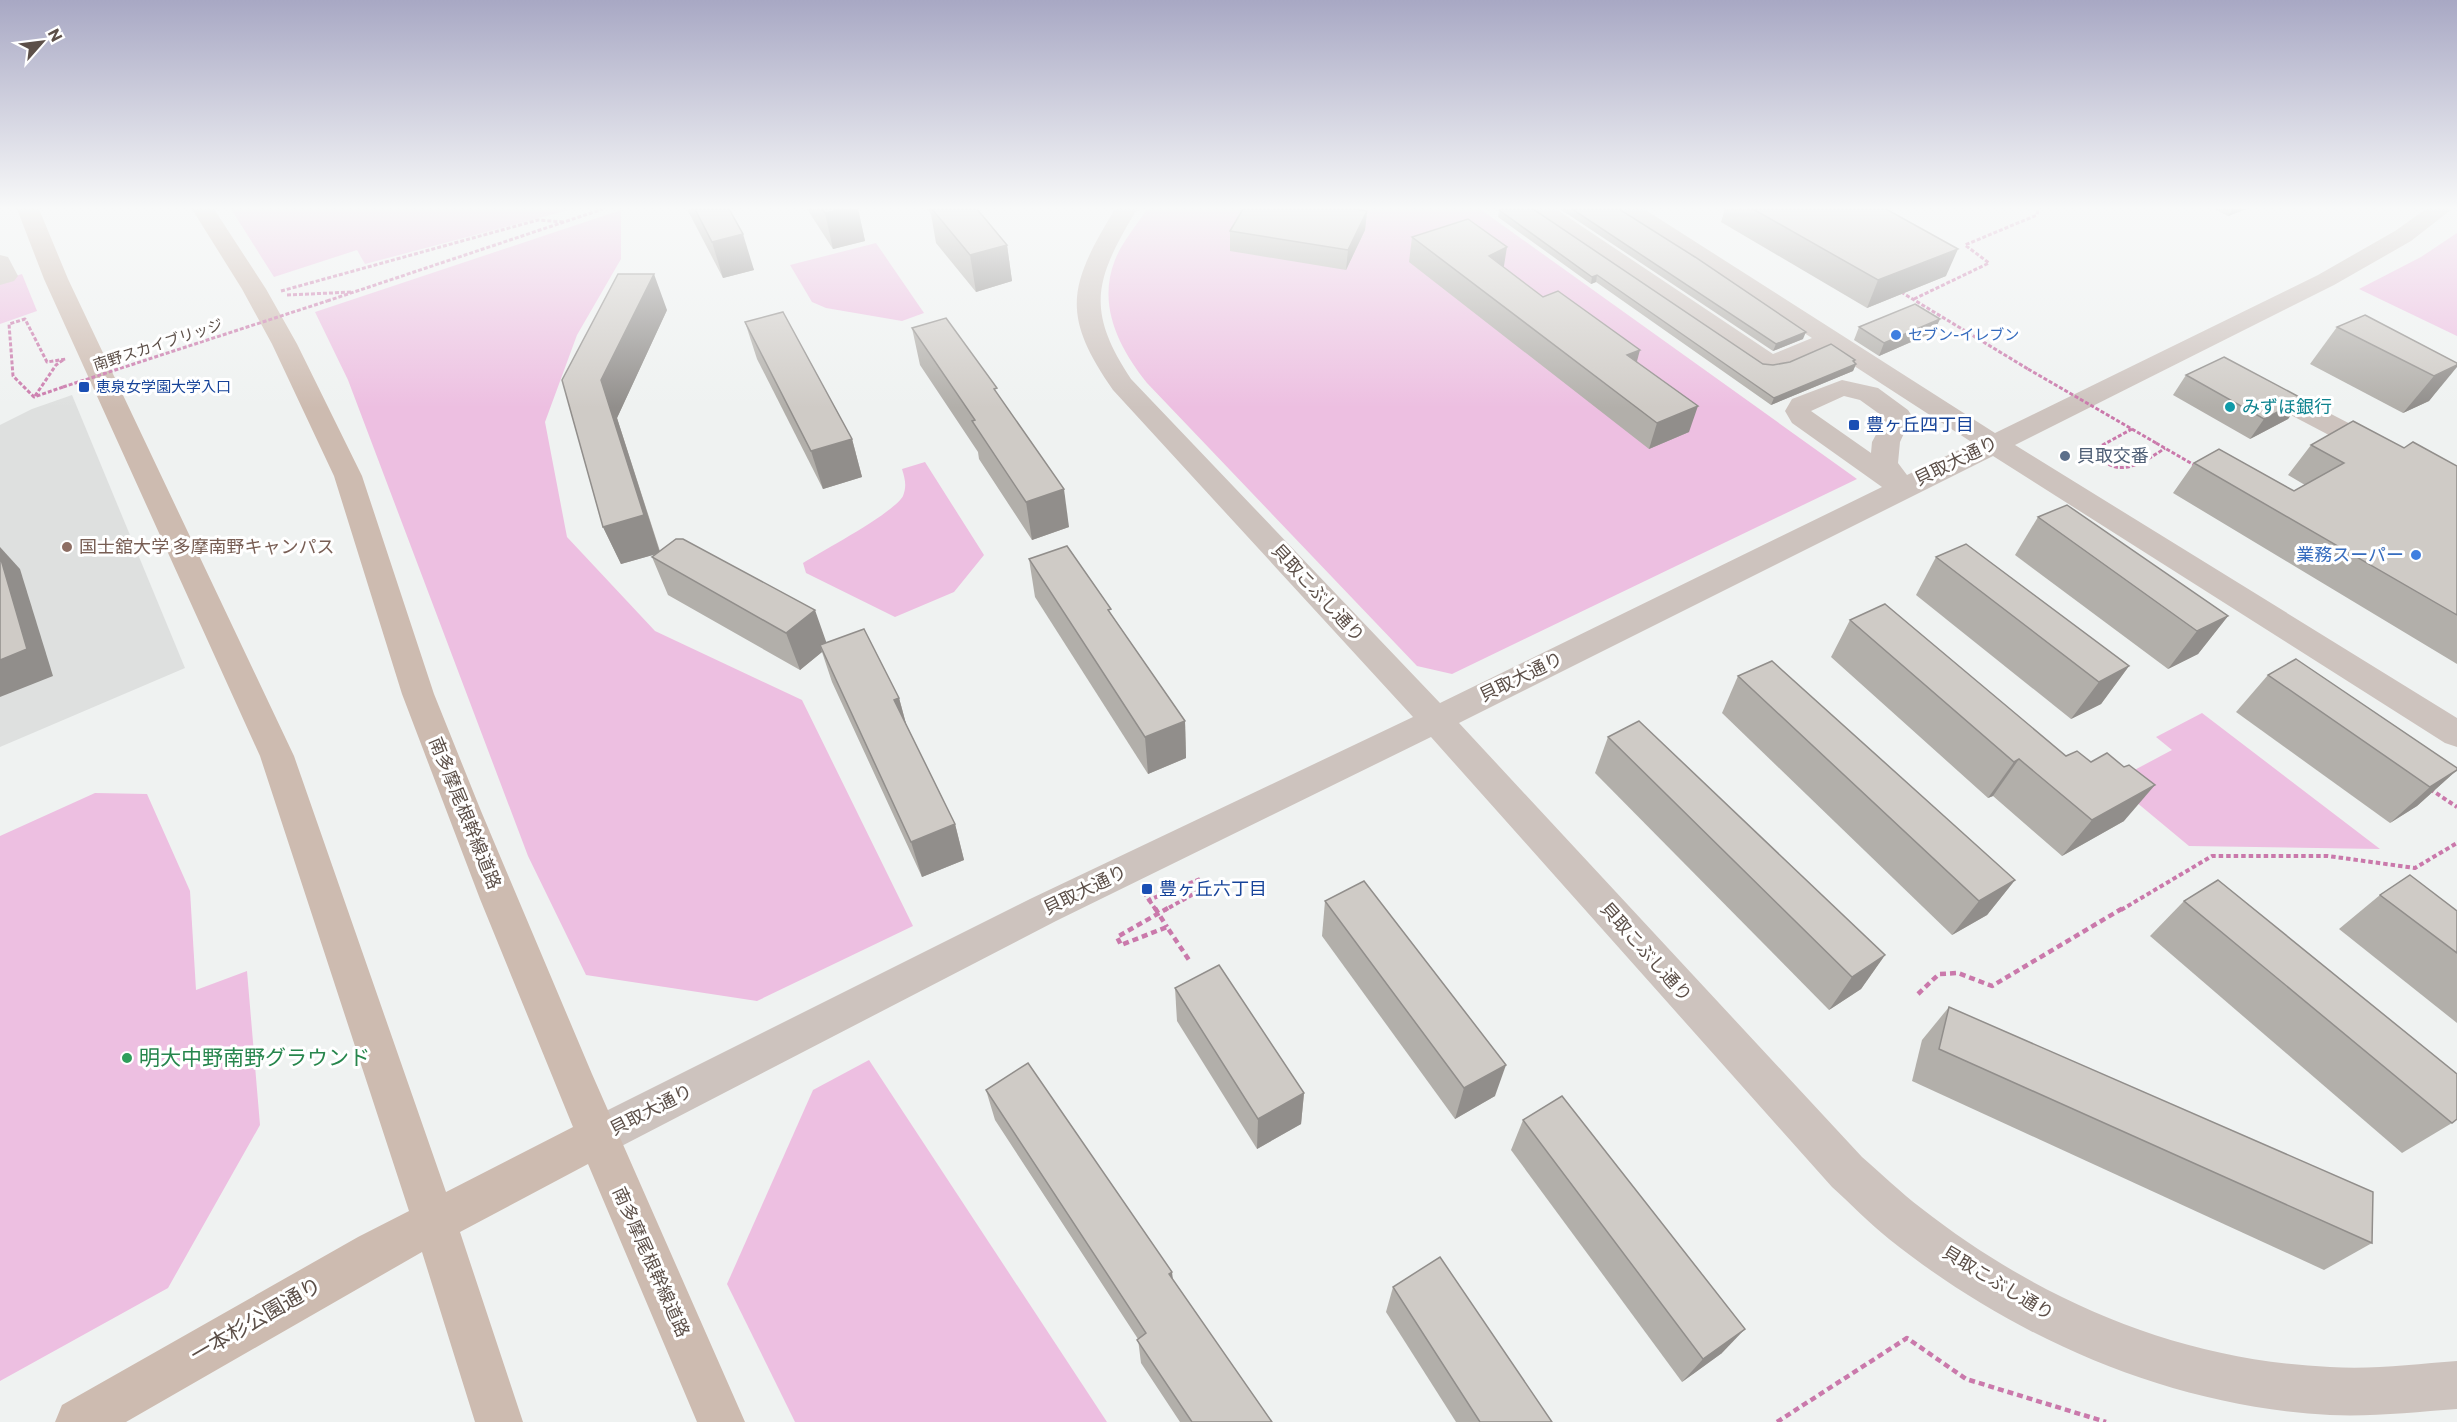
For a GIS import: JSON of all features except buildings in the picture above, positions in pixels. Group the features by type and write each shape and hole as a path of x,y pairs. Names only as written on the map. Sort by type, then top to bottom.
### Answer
{"main road":[{"path":"55,275 277,756 434,1220 499,1422"},
{"name":"南多摩尾根幹線道路","path":"245,275 308,390 350,481 427,719 597,1137 722,1422"},
{"name":"一本杉公園通り","path":"79,1422 331,1276 434,1220 597,1137"}],"street":[{"name":"貝取こぶし通り","path":"1091,275 1086,310 1100,351 1122,384 1436,720 1847,1172 1910,1227 1979,1275 2068,1325 2154,1360 2229,1379 2313,1390 2370,1391 2457,1385"},
{"path":"1639,275 1771,364 1830,339"},
{"path":"1732,275 1992,443 2457,734"},
{"name":"貝取大通り","path":"597,1137 1043,910 1436,720 2334,275"},
{"path":"2187,347 2224,369 2457,491"}],"path":[{"path":"278,292 338,275"},
{"path":"299,294 358,291 405,275"},
{"path":"1913,299 1962,275"},
{"path":"1892,287 2028,369 2206,471"},
{"name":"南野スカイブリッジ","path":"34,397 358,291"},
{"path":"26,319 47,362 66,358 56,366 34,397 13,376 9,324 26,319"},
{"path":"2132,429 2097,448 2099,455 2113,466 2124,469 2140,463 2165,448"},
{"path":"2427,787 2457,807"},
{"path":"1918,994 1939,974 1958,973 1992,986 2212,856 2328,856 2415,868 2457,843"},
{"path":"1149,900 1200,879 1206,887 1117,937 1121,945 1167,927"},
{"path":"1143,892 1189,960"},
{"path":"1777,1422 1907,1338 1966,1379 2106,1422"}],"shaded area":[{"path":"23,275 37,311 0,324 0,281"},
{"path":"425,275 612,275 577,335 545,422 567,537 655,631 802,700 913,926 757,1001 586,975 528,856 348,380 315,312"},
{"path":"796,275 898,275 924,313 902,321 826,308 812,302"},
{"path":"1573,275 1857,479 1452,674 1417,666 1147,383 1120,341 1114,325 1108,293 1110,277"},
{"path":"2385,275 2457,275 2457,336 2359,289"},
{"name":"国士舘大学 多摩南野キャンパス","path":"72,395 185,668 0,747 0,425 32,409"},
{"path":"925,462 984,555 954,592 895,617 806,573 803,563 872,522 897,503 905,489 902,469"},
{"path":"2202,713 2380,849 2189,846 2112,782 2172,750 2156,737"},
{"name":"明大中野南野グラウンド","path":"95,793 147,794 190,891 196,990 247,971 260,1125 168,1288 0,1381 0,836"},
{"path":"869,1060 1107,1422 795,1422 727,1284 813,1090"}],"place":[{"name":"セブン-イレブン","path":"1896,335"},
{"name":"恵泉女学園大学入口","path":"84,387"},
{"name":"みずほ銀行","path":"2230,407"},
{"name":"豊ヶ丘四丁目","path":"1854,425"},
{"name":"貝取交番","path":"2065,456"},
{"name":"国士舘大学 多摩南野キャンパス","path":"67,547"},
{"name":"業務スーパー","path":"2416,555"},
{"name":"豊ヶ丘六丁目","path":"1147,889"},
{"name":"明大中野南野グラウンド","path":"127,1058"}]}
